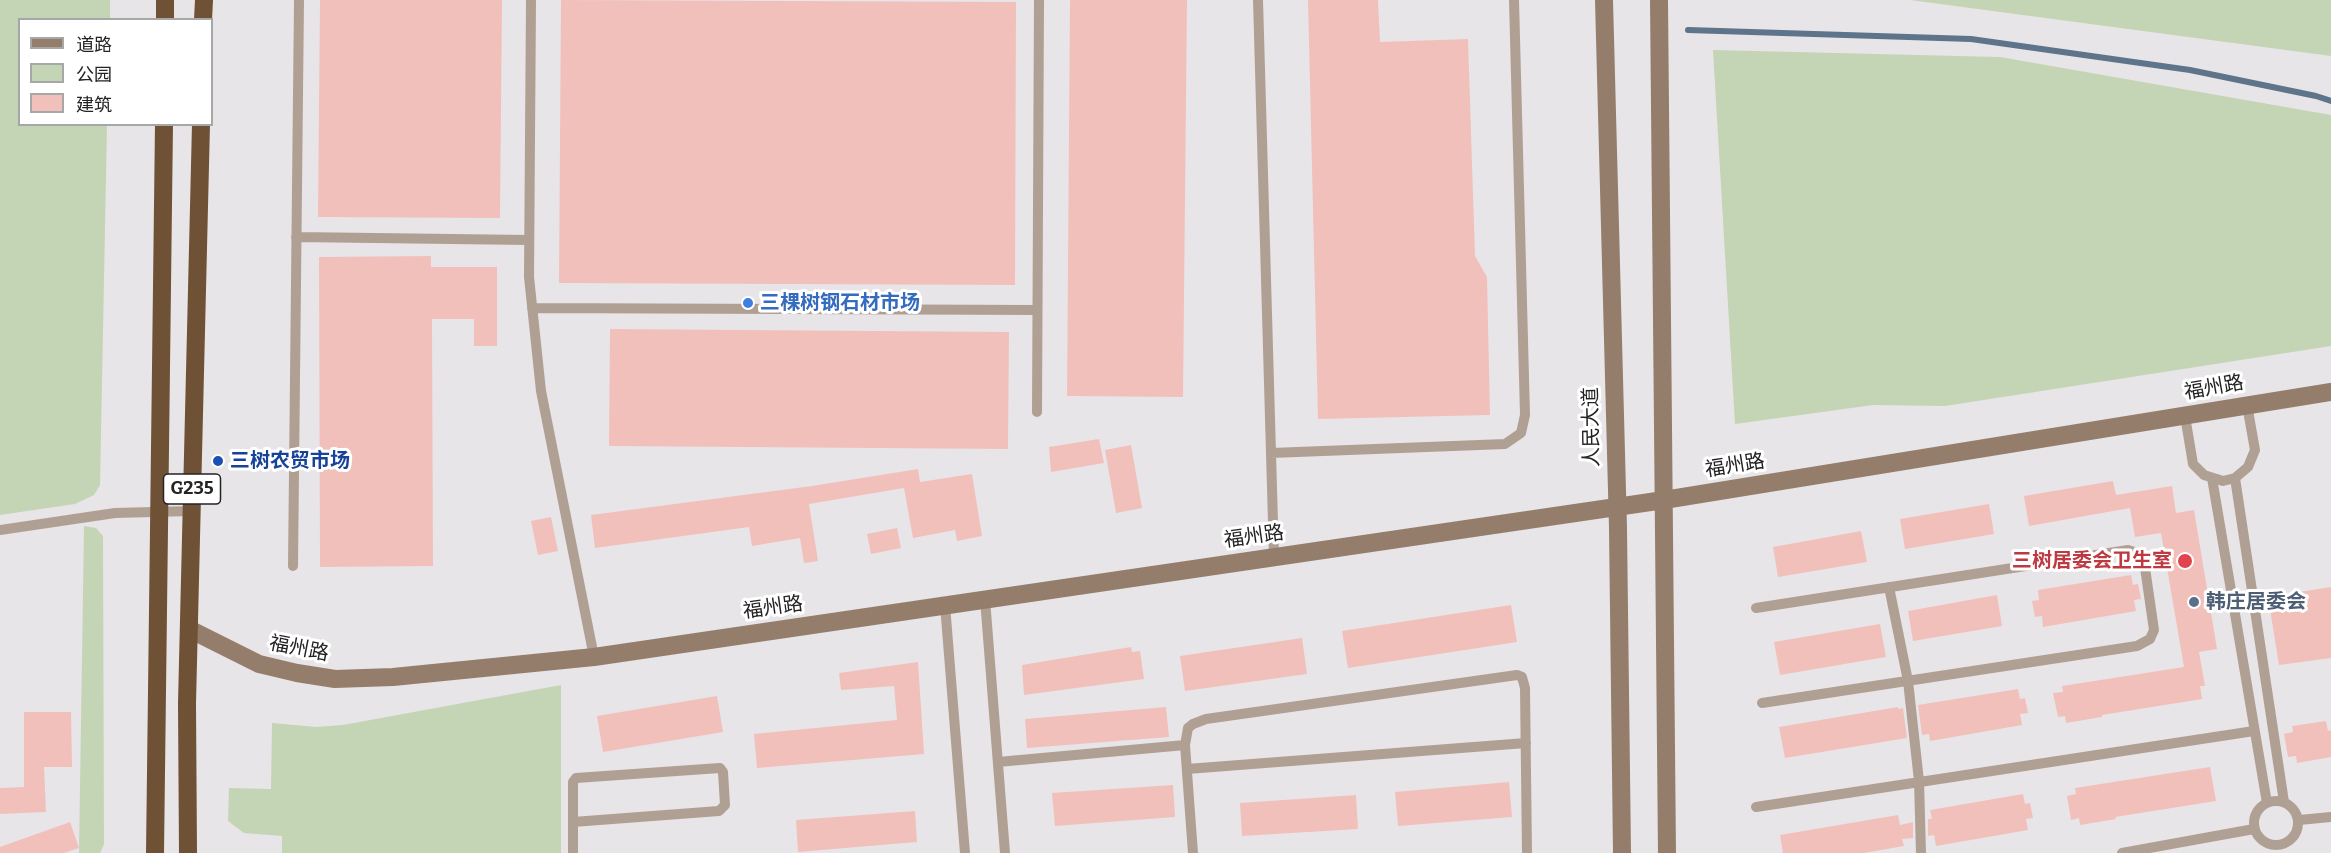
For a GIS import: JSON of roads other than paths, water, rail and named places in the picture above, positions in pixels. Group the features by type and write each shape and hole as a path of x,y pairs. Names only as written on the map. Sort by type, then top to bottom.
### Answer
{"highway":[{"path":"165,0 165,18"},
{"path":"203,18 204,0"},
{"name":"G235","path":"154,853 164,126"},
{"name":"G235","path":"188,853 189,629 201,126"}],"street":[{"name":"人民大道","path":"1604,0 1617,507 1622,853"},
{"path":"1659,0 1667,853"},
{"name":"福州路","path":"189,629 259,664 335,679 393,677 594,657 1664,500 2331,392"}],"lane":[{"path":"293,566 299,0"},
{"path":"531,0 529,277 541,391 594,657"},
{"path":"1037,412 1039,0"},
{"path":"1258,0 1274,557"},
{"path":"1271,453 1505,444 1521,433 1525,415 1514,0"},
{"path":"296,237 529,240"},
{"path":"532,308 1037,310"},
{"path":"2185,416 2193,464 2204,475 2223,481 2235,478 2248,467 2255,450 2247,405"},
{"path":"2211,478 2267,803"},
{"path":"2235,478 2284,802"},
{"path":"0,530 115,513 192,511"},
{"path":"1756,608 2128,550 2138,553 2144,561 2154,630 2150,639 2137,646 1762,703"},
{"path":"1889,587 1908,681 1919,782 1921,853"},
{"path":"985,599 1005,853"},
{"path":"945,605 965,853"},
{"path":"1194,853 1185,746 1188,728 1193,724 1206,719 1517,675 1522,678 1525,688 1527,853"},
{"path":"1756,807 2254,730"},
{"path":"1187,769 1526,743"},
{"path":"998,762 1185,746"},
{"path":"573,822 719,811 725,805 723,772 720,768 580,777 573,782 573,822 573,853"},
{"path":"2272,801 2284,802 2291,806 2299,820 2296,835 2277,846 2262,842 2254,829 2256,813 2272,801"},
{"path":"2299,820 2331,817"},
{"path":"2121,853 2254,829"}],"waterway":[{"path":"1688,30 1971,39 2190,70 2331,101"}],"place":[{"name":"三棵树钢石材市场","path":"748,303"},
{"name":"三树农贸市场","path":"218,461"},
{"name":"三树居委会卫生室","path":"2185,561"},
{"name":"韩庄居委会","path":"2194,602"}]}
